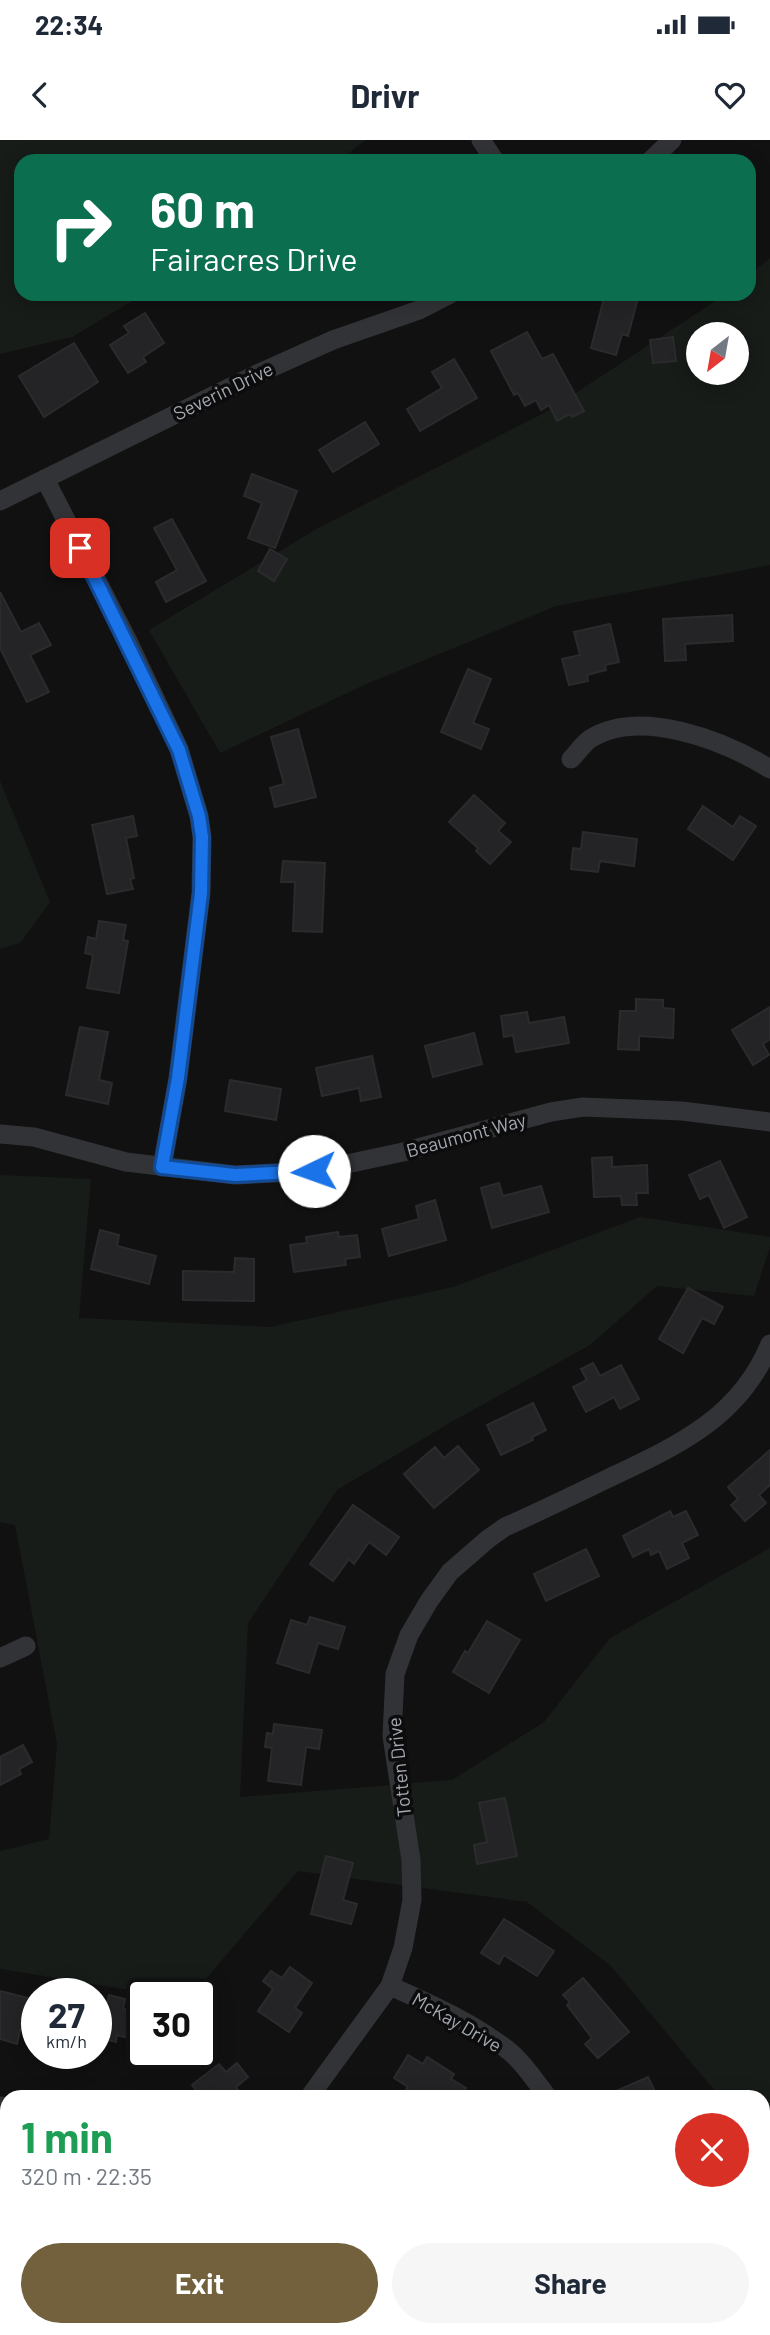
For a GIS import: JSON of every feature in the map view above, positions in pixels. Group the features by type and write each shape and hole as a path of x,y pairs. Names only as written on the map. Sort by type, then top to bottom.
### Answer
{"street":[{"path":"657,154 672,140"},
{"name":"Severin Drive","path":"0,501 257,374 333,340 419,310 436,301"},
{"path":"45,479 128,641 179,750 199,816 202,837 201,893 178,1078 162,1167"},
{"path":"571,759 588,740 606,732 632,727 661,729 710,740 751,757 770,769"},
{"name":"Beaumont Way","path":"0,1134 34,1137 126,1162 235,1175 314,1171 403,1152 551,1112 583,1107 682,1111 770,1122"},
{"name":"Totten Drive","path":"314,2090 390,1986 403,1948 412,1900 411,1860 391,1737 395,1674 409,1635 429,1601 450,1572 505,1527 676,1447 706,1427 740,1394 764,1358 770,1343"},
{"path":"0,1658 26,1646"},
{"name":"McKay Drive","path":"390,1986 436,2006 509,2051 542,2090"}],"shaded area":[{"path":"0,140 366,140 347,154 14,154 14,301 132,301 72,337 0,354"},
{"path":"770,258 770,565 556,606 364,685 220,753 149,630 318,528 550,410 715,301 756,301 756,269"},
{"path":"0,781 50,902 20,943 0,949"},
{"path":"0,1175 91,1179 79,1318 270,1327 453,1287 640,1217 770,1237 770,1247 754,1296 657,1286 590,1345 453,1421 337,1490 248,1623 240,1797 452,1780 544,1722 610,1638 770,1548 770,2090 714,2090 610,1965 527,1902 298,1871 207,1978 126,1978 126,1989 112,1987 112,1978 56,1978 0,1969 0,1851 49,1839 57,1744 15,1525 0,1522"}],"building":[{"path":"603,301 637,301 628,336 622,334 616,355 591,348"},
{"path":"145,313 164,343 143,357 146,362 128,373 110,345 129,333 124,326"},
{"path":"527,332 542,359 553,354 584,411 557,421 549,405 541,410 536,400 525,406 518,393 514,395 491,351"},
{"path":"673,337 676,361 653,363 650,340"},
{"path":"74,343 98,382 44,417 19,376"},
{"path":"454,359 477,398 420,431 407,409 442,388 432,372"},
{"path":"365,422 379,444 333,472 319,450"},
{"path":"252,474 297,491 275,548 248,538 262,503 244,496"},
{"path":"172,519 206,581 166,602 156,582 177,570 154,528"},
{"path":"270,549 287,559 274,581 258,571"},
{"path":"0,592 21,632 39,623 51,645 30,655 49,692 27,702 0,648"},
{"path":"732,615 733,641 685,644 686,660 665,661 663,619"},
{"path":"610,624 619,662 605,665 606,670 587,675 588,681 569,685 562,659 580,655 574,632"},
{"path":"468,669 491,679 473,723 489,729 481,749 441,732"},
{"path":"298,729 316,797 275,807 270,788 284,784 271,737"},
{"path":"474,795 505,823 498,831 511,842 490,864 476,851 478,848 449,822"},
{"path":"703,806 733,827 740,816 756,826 733,860 688,829"},
{"path":"133,816 137,836 126,838 134,878 130,879 133,889 107,894 92,825"},
{"path":"583,832 637,839 634,866 600,861 598,872 571,869 573,848 581,849"},
{"path":"283,861 325,863 322,932 293,931 295,882 281,882"},
{"path":"99,921 126,925 123,940 128,941 119,993 87,988 93,955 85,953 88,937 96,939"},
{"path":"636,999 663,1000 663,1008 674,1009 673,1038 639,1036 639,1050 618,1049 620,1011 636,1011"},
{"path":"770,1007 770,1039 763,1044 769,1055 753,1065 732,1030"},
{"path":"527,1012 529,1023 564,1017 569,1043 516,1052 513,1035 504,1037 501,1016"},
{"path":"80,1027 108,1032 99,1080 112,1083 108,1104 66,1095"},
{"path":"474,1033 482,1064 433,1077 425,1046"},
{"path":"372,1056 381,1097 361,1101 359,1088 322,1096 316,1068"},
{"path":"230,1080 281,1089 276,1120 225,1111"},
{"path":"612,1157 612,1167 647,1165 648,1193 636,1193 637,1205 622,1205 621,1196 594,1197 592,1158"},
{"path":"720,1161 747,1217 724,1228 709,1195 700,1199 689,1175"},
{"path":"499,1183 503,1196 541,1186 549,1212 492,1228 481,1188"},
{"path":"435,1200 446,1240 389,1256 382,1229 419,1219 416,1206"},
{"path":"100,1230 119,1235 117,1246 156,1256 149,1284 91,1269"},
{"path":"338,1232 339,1237 357,1235 360,1257 345,1259 346,1265 294,1272 290,1245 307,1243 306,1237"},
{"path":"235,1258 254,1259 254,1301 183,1300 183,1271 234,1272"},
{"path":"688,1288 723,1307 714,1324 702,1318 683,1353 659,1339"},
{"path":"593,1363 600,1376 621,1365 639,1399 620,1409 614,1397 586,1412 573,1387 587,1380 581,1369"},
{"path":"533,1403 546,1430 532,1437 533,1440 501,1455 487,1425"},
{"path":"458,1446 479,1470 434,1508 404,1474 435,1447 444,1458"},
{"path":"770,1450 770,1485 759,1495 766,1503 745,1521 731,1505 738,1499 728,1487"},
{"path":"353,1505 399,1537 386,1555 369,1542 354,1564 349,1559 333,1581 310,1564"},
{"path":"670,1511 673,1517 686,1511 698,1535 682,1543 689,1558 667,1569 659,1551 651,1555 649,1549 633,1557 623,1536"},
{"path":"586,1549 599,1576 546,1601 534,1574"},
{"path":"310,1617 345,1627 338,1649 318,1643 309,1673 277,1663 291,1620 307,1625"},
{"path":"487,1621 520,1640 489,1693 453,1672"},
{"path":"274,1724 322,1730 319,1749 306,1747 301,1785 268,1781 272,1748 265,1747 267,1733 273,1734"},
{"path":"23,1745 32,1762 19,1769 21,1774 0,1785 0,1757"},
{"path":"505,1798 517,1856 477,1864 474,1845 487,1842 479,1803"},
{"path":"326,1856 353,1863 343,1900 357,1904 351,1924 311,1914"},
{"path":"504,1919 554,1951 537,1976 504,1955 499,1964 481,1953"},
{"path":"290,1967 312,1983 295,2008 302,2013 289,2032 258,2011 273,1989 263,1981 271,1971 282,1978"},
{"path":"583,1978 629,2032 598,2058 585,2044 592,2038 567,2005 570,2002 563,1995"},
{"path":"0,1991 21,1996 21,2030 17,2044 0,2039"},
{"path":"112,1996 125,1999 123,2009 126,2010 126,2037 117,2035 116,2042 112,2041"},
{"path":"408,2055 423,2064 427,2057 454,2074 451,2079 466,2088 406,2090 408,2087 394,2078"},
{"path":"237,2063 248,2077 236,2087 238,2090 196,2090 192,2085 213,2069 217,2069 219,2064 226,2072"},
{"path":"648,2077 654,2090 619,2090"}],"route":[{"path":"80,548 128,641 179,750 199,816 202,837 201,893 178,1078 162,1167 235,1175 314,1171"}]}
